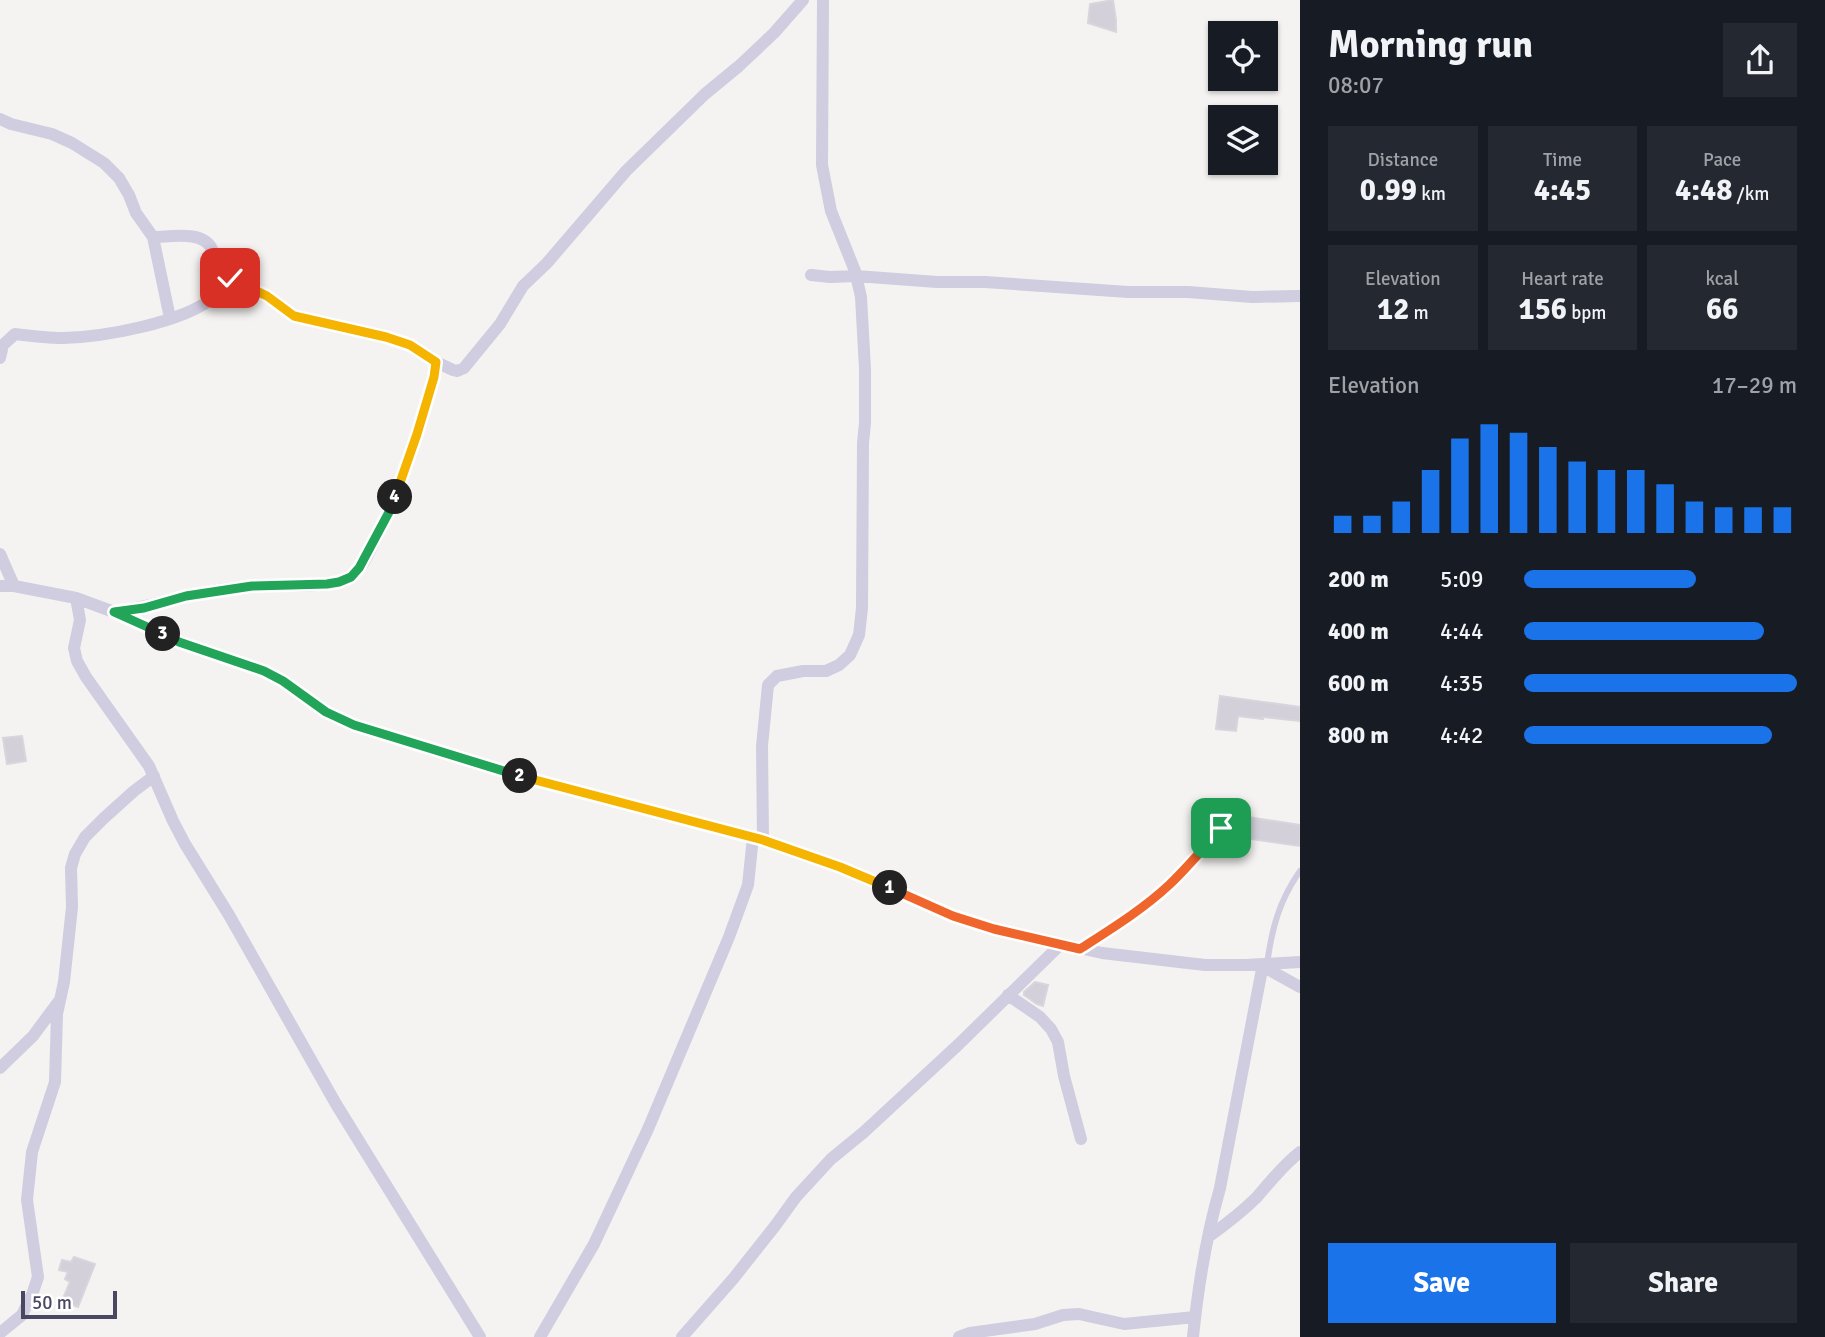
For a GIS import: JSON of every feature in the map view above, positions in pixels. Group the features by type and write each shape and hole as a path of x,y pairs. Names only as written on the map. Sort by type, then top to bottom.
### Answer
{"street":[{"path":"153,237 193,236 201,239 212,249 219,271 267,296 294,316 410,345 436,362 457,371 464,368 500,324 523,286 547,263 626,171 705,94 740,66 803,0"},
{"path":"540,1337 594,1244 649,1129 729,937 747,885 758,838 768,685 777,676 803,671 825,671 839,665 850,655 859,635 862,608 865,423 863,322 856,276 831,211 822,165 823,0"},
{"path":"0,119 52,134 72,143 104,163 119,178 136,213 153,237 170,318"},
{"path":"811,275 925,282 985,282 1128,292 1300,296"},
{"path":"0,358 3,345 15,334 43,338 97,336 184,314 211,299 230,278"},
{"path":"114,612 228,589 327,584 351,577 366,557 389,512 414,445 436,362"},
{"path":"0,554 14,586"},
{"path":"0,586 14,586 76,598 114,612 179,642 264,671 283,681 326,712 354,725 512,774 758,838 840,867 953,916 994,929 1102,953 1205,965 1300,962"},
{"path":"76,598 80,620 74,648 77,661 155,776 173,821 336,1104 480,1337"},
{"path":"0,1333 22,1315 38,1277 27,1200 32,1152 55,1082 57,1014 72,907 71,868 75,854 86,837 134,791 155,776"},
{"path":"682,1337 733,1279 796,1196 831,1159 959,1044 1060,945"},
{"path":"1265,965 1300,987"},
{"path":"1193,1337 1208,1237 1265,965"},
{"path":"1008,995 1040,1017 1058,1042 1080,1139"},
{"path":"0,1068 33,1036 61,998"},
{"path":"1208,1237 1238,1214 1300,1152"},
{"path":"959,1337 1035,1324 1063,1315 1079,1314 1124,1324 1195,1317"}],"lane":[{"path":"1080,949 1118,925 1168,886 1221,828"},
{"path":"1265,965 1283,898 1300,871"}],"building":[{"path":"1113,0 1116,32 1088,23 1090,4"},
{"path":"1220,696 1300,707 1300,721 1238,716 1236,731 1216,729"},
{"path":"22,736 26,761 7,764 3,738"},
{"path":"1235,815 1300,825 1300,846 1231,836"},
{"path":"1035,982 1048,985 1043,1006 1024,995"},
{"path":"74,1257 95,1264 78,1307 62,1301 70,1282 65,1279 68,1272 59,1270 62,1260 71,1262"}],"route":[{"path":"230,278 267,296 294,316 386,337 410,345 436,362 407,467 379,533 351,577 327,584 228,589 114,612 179,642 264,671 283,681 326,712 354,725 512,774 763,840 840,867 953,916 994,929 1080,949 1118,925 1168,886 1221,828"}]}
